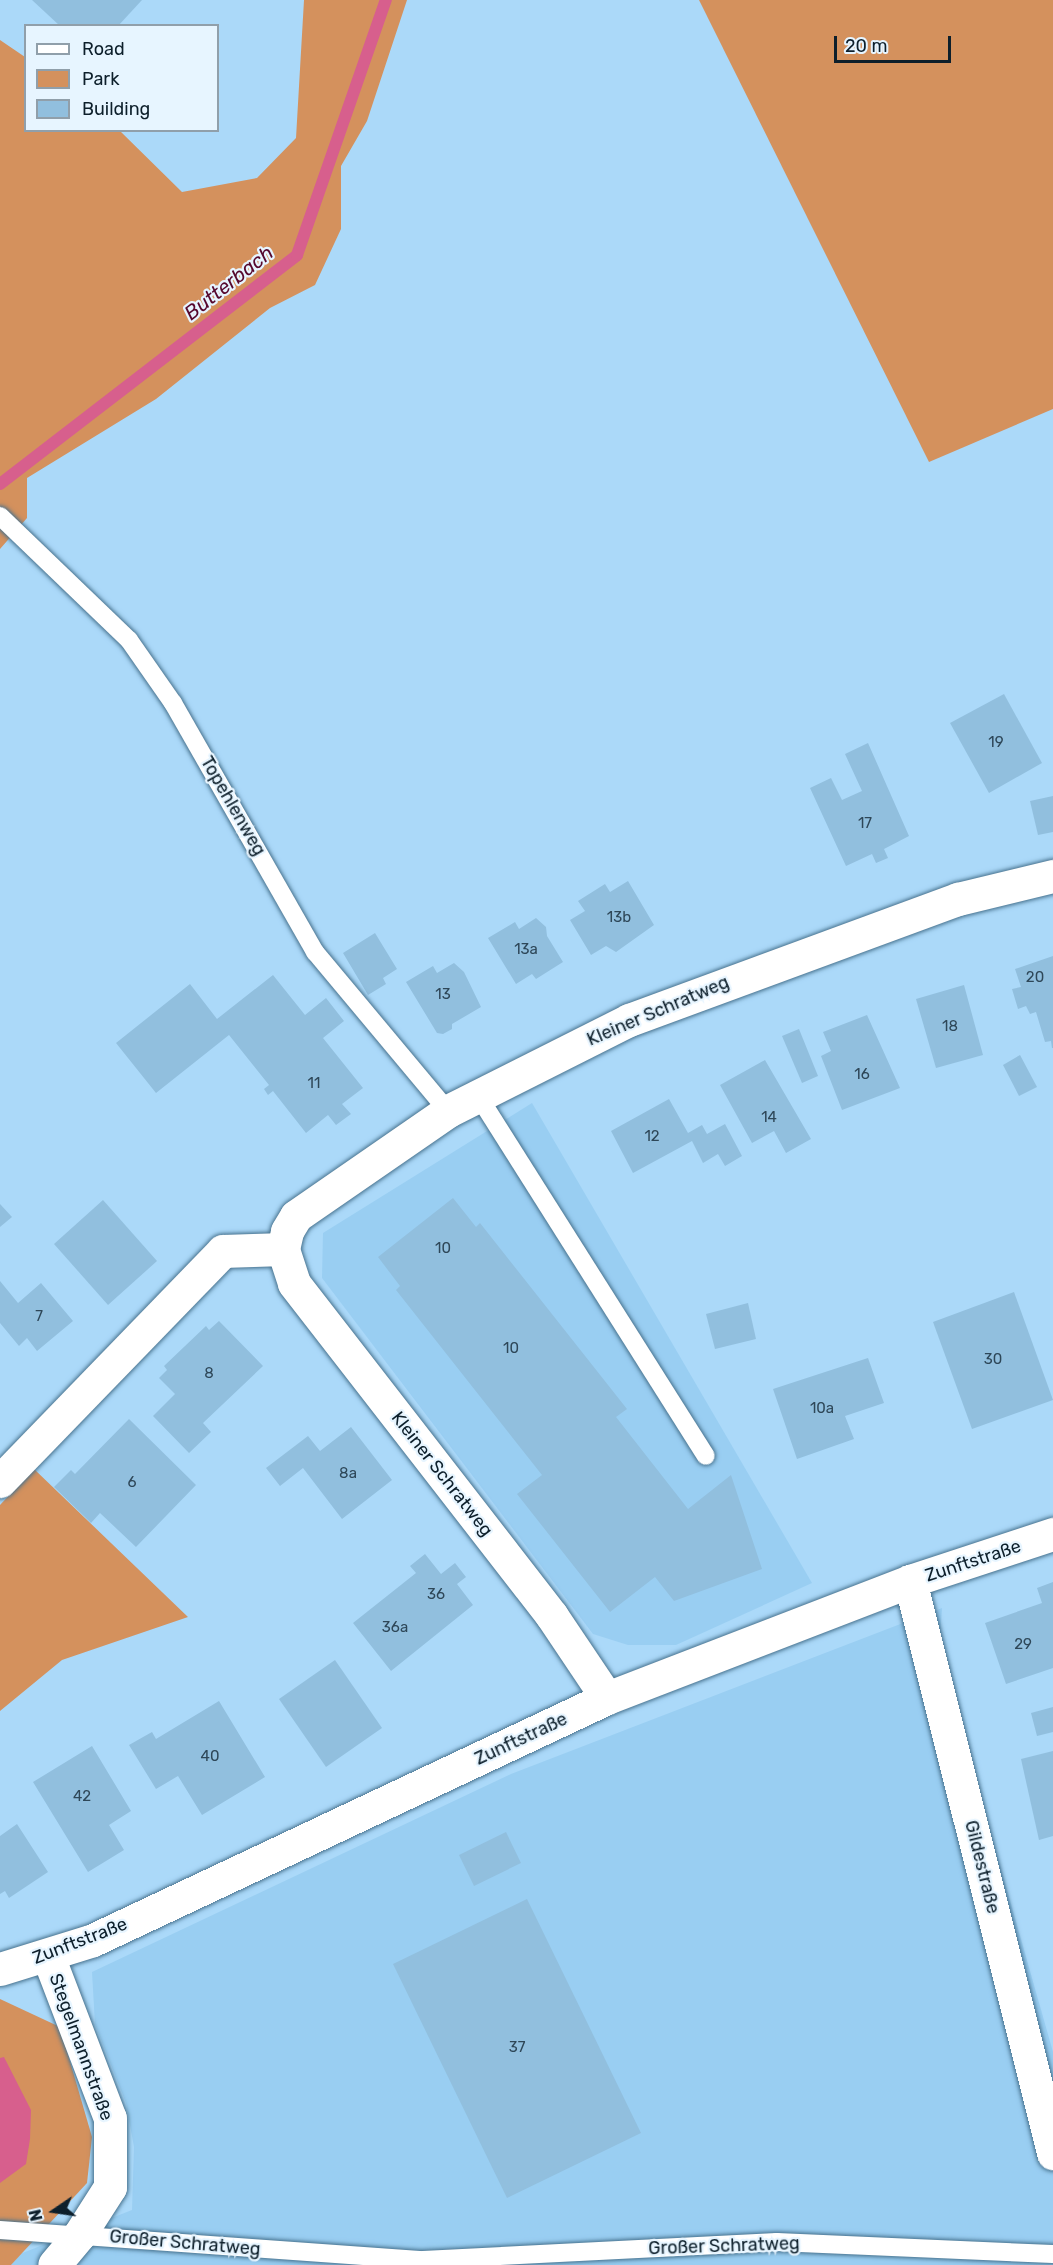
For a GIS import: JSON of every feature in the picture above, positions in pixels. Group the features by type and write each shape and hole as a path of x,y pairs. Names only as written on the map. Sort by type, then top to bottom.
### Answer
{"street":[{"name":"Kleiner Schratweg","path":"607,1698 552,1616 294,1283 283,1249 296,1216 448,1111 477,1094 640,1015 958,899 1053,876"},
{"path":"0,1481 223,1251 283,1249"},
{"name":"Zunftstraße","path":"0,1969 48,1956 104,1935 607,1698 910,1581 1053,1534"},
{"name":"Gildestraße","path":"910,1581 1053,2153"},
{"name":"Stegelmannstraße","path":"48,1956 110,2118 110,2187 80,2234 54,2265"}],"lane":[{"name":"Topehlenweg","path":"0,516 129,640 173,703 315,951 448,1111"},
{"path":"477,1094 706,1456"},
{"name":"Großer Schratweg","path":"0,2230 423,2260 777,2242 1053,2254"}],"shaded area":[{"path":"532,1103 812,1583 676,1645 628,1645 593,1634 322,1278 323,1233"},
{"path":"942,1608 940,1639 949,1685 1053,2052 1053,2265 11,2265 20,2254 132,2210 134,2147 126,2103 95,2024 92,1972 511,1774"},
{"path":"4,2057 31,2110 26,2164 0,2183 0,2058"}],"green space":[{"path":"304,0 407,0 367,121 341,166 341,229 315,285 270,308 156,399 27,478 27,518 0,549 0,40 24,56 24,132 121,132 182,192 257,178 296,138"},
{"path":"699,0 1053,0 1053,409 929,462"},
{"path":"34,1469 188,1617 62,1660 0,1711 0,1505"},
{"path":"0,1999 60,2027 92,2137 87,2183 11,2265 0,2265"}],"building":[{"path":"32,0 142,0 120,24 58,24"},
{"path":"1004,694 1042,763 989,793 950,723"},
{"path":"868,743 909,836 884,849 888,858 876,863 872,854 846,866 810,788 831,778 842,800 862,791 845,754"},
{"path":"1053,796 1053,832 1038,835 1030,801"},
{"path":"628,881 654,925 616,952 606,946 591,955 570,920 585,911 578,901 605,884 610,892"},
{"path":"536,918 546,927 547,936 563,962 536,979 532,974 516,984 488,938 515,922 519,929"},
{"path":"375,933 397,969 383,978 386,984 368,995 343,953"},
{"path":"1053,956 1052,1048 1051,1041 1045,1042 1036,1012 1030,1014 1026,1006 1018,1009 1012,989 1021,987 1015,969"},
{"path":"454,963 464,972 481,1007 452,1024 452,1029 443,1034 437,1033 406,982 433,966 437,973"},
{"path":"273,975 305,1015 326,998 344,1021 323,1038 363,1088 342,1104 351,1114 336,1125 328,1115 306,1133 273,1091 268,1095 264,1089 269,1085 229,1035 156,1093 116,1043 190,984 217,1019"},
{"path":"964,985 983,1055 936,1068 916,999"},
{"path":"867,1015 900,1088 842,1110 821,1056 831,1051 823,1032"},
{"path":"799,1029 818,1076 802,1083 782,1036"},
{"path":"1020,1055 1037,1087 1019,1096 1003,1065"},
{"path":"765,1060 811,1139 786,1153 774,1131 752,1143 720,1085"},
{"path":"669,1099 688,1133 702,1125 707,1134 725,1124 742,1156 725,1166 718,1154 703,1163 692,1141 633,1173 611,1131"},
{"path":"453,1198 476,1227 480,1223 627,1409 616,1417 688,1509 731,1475 762,1569 674,1601 655,1577 610,1612 517,1494 542,1475 396,1290 400,1286 378,1257"},
{"path":"103,1200 157,1261 108,1305 54,1244"},
{"path":"0,1204 12,1217 0,1227"},
{"path":"0,1281 18,1303 41,1283 73,1321 37,1351 27,1338 19,1346 0,1323"},
{"path":"1014,1292 1053,1400 972,1429 933,1322"},
{"path":"748,1303 756,1339 715,1349 706,1314"},
{"path":"219,1321 263,1366 203,1423 211,1432 189,1453 153,1416 175,1394 159,1378 167,1370 164,1366 206,1326 209,1330"},
{"path":"868,1358 884,1403 845,1416 854,1439 797,1459 773,1389"},
{"path":"129,1419 196,1485 136,1547 100,1513 91,1523 54,1487 71,1470 75,1474"},
{"path":"351,1427 392,1480 342,1519 303,1468 280,1486 266,1468 308,1436 320,1451"},
{"path":"425,1554 441,1574 455,1563 466,1577 457,1584 473,1605 391,1671 353,1623 416,1573 410,1566"},
{"path":"1053,1582 1053,1668 1006,1684 985,1623 1042,1603 1037,1588"},
{"path":"335,1660 382,1728 326,1767 279,1699"},
{"path":"219,1701 265,1777 202,1815 178,1776 156,1789 129,1745 152,1732 156,1739"},
{"path":"1053,1707 1053,1732 1037,1736 1031,1713"},
{"path":"92,1746 131,1811 109,1825 124,1850 88,1872 33,1782"},
{"path":"1053,1751 1053,1836 1039,1840 1021,1759"},
{"path":"17,1824 48,1872 9,1898 5,1891 0,1894 0,1836"},
{"path":"506,1832 521,1863 474,1886 459,1855"},
{"path":"527,1899 641,2133 507,2198 393,1964"}],"waterway":[{"name":"Butterbach","path":"0,484 297,255 386,0"}]}
